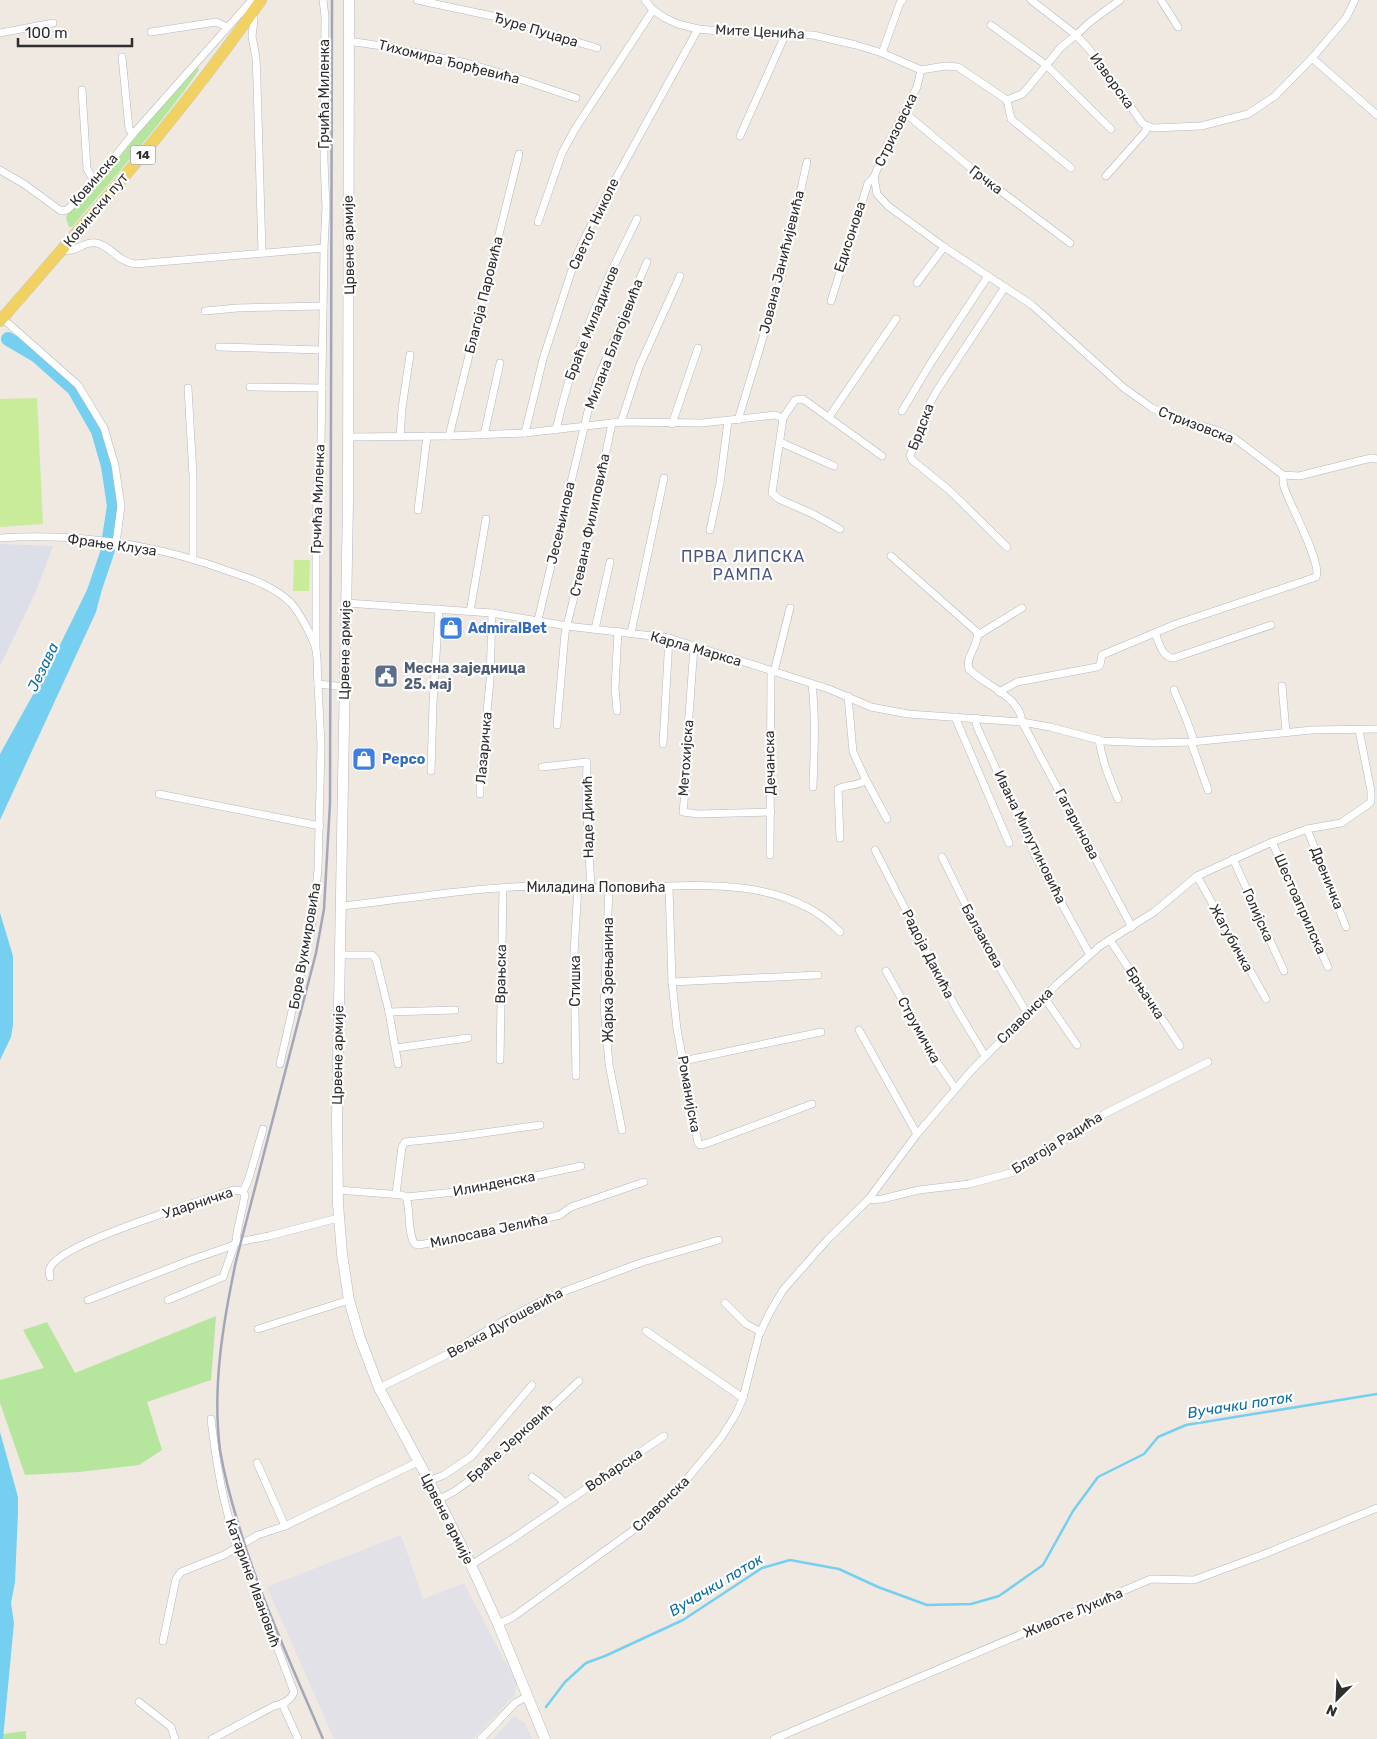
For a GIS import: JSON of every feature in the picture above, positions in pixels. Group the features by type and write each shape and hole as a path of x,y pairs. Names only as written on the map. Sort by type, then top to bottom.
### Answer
{"main road":[{"name":"Ковински пут","path":"1,318 62,250 162,131 261,0"},
{"name":"Црвене армије","path":"349,0 349,437 338,1190 338,1218 342,1254 349,1300 360,1338 379,1388 471,1565 498,1624 545,1739"}],"street":[{"name":"Ковинска","path":"0,170 24,184 61,211 66,210 84,194 133,134 252,0"},
{"name":"Грчића Миленка","path":"316,649 317,486 321,444 326,208 324,160 325,16 323,0"},
{"name":"Ђуре Пуцара","path":"417,0 492,16 597,48"},
{"name":"Мите Ценића","path":"645,0 653,10 678,24 698,29 740,33 813,35 882,53 921,70"},
{"path":"882,53 900,3 903,0"},
{"name":"Изворска","path":"1031,0 1076,35 1095,57 1147,127"},
{"path":"1007,100 1022,94 1061,46 1120,0"},
{"path":"1161,0 1178,27"},
{"path":"1106,176 1145,132 1147,127 1201,126 1248,114 1275,96 1312,58 1346,18 1355,0"},
{"path":"538,222 562,153 575,129 653,10"},
{"path":"252,13 254,20 252,36 256,58 257,82 262,253"},
{"path":"152,32 216,22 228,26"},
{"path":"0,33 53,23"},
{"path":"991,25 1046,65 1111,129"},
{"name":"Светог Николе","path":"525,432 543,359 577,254 599,209 698,29"},
{"path":"740,136 786,33"},
{"name":"Тихомира Ђорђевића","path":"348,41 389,47 466,63 576,98"},
{"path":"122,57 129,129 133,134"},
{"path":"1312,58 1377,115"},
{"path":"921,70 945,66 958,67 1007,100 1011,119 1071,168"},
{"name":"Стризовска","path":"921,70 917,87 874,177 875,190 880,198 944,248 1032,305 1142,402 1167,415 1219,431 1234,438 1283,476"},
{"path":"82,90 87,169 94,181"},
{"name":"Грчка","path":"904,112 978,174 1070,243"},
{"name":"Благоја Паровића","path":"448,436 519,154"},
{"name":"Јована Јанићијевића","path":"738,420 748,382 773,308 807,162"},
{"name":"Едисонова","path":"830,301 868,183 874,177"},
{"name":"Браће Миладинов","path":"556,430 583,339 599,298 637,219"},
{"path":"62,250 72,252 87,244 99,244 119,258 135,264 226,258 324,248"},
{"path":"917,283 944,248"},
{"name":"Милана Благојевића","path":"584,426 598,378 647,262"},
{"path":"621,422 639,368 680,276"},
{"path":"902,411 932,361 988,276"},
{"name":"Брдска","path":"1005,287 936,392 925,423 910,455 912,460 948,490 1007,547"},
{"path":"205,311 238,308 323,306"},
{"path":"1,318 78,385 104,428 115,465 121,506 116,543"},
{"path":"829,417 896,319"},
{"path":"219,347 322,350"},
{"path":"672,424 698,348"},
{"path":"400,437 402,408 410,355"},
{"path":"484,434 500,363"},
{"path":"250,387 322,388"},
{"path":"188,388 193,476 193,559"},
{"path":"840,529 772,494 783,418 795,400 799,398 808,402 882,456"},
{"path":"349,437 448,436 525,432 621,422 672,424 728,422 775,415 783,418"},
{"path":"710,530 720,483 728,422"},
{"name":"Стевана Филиповића","path":"557,725 567,626 586,549 612,423"},
{"name":"Јесењинова","path":"538,620 584,426"},
{"path":"418,510 427,436"},
{"path":"780,442 834,466"},
{"path":"999,692 1017,682 1097,667 1102,655 1155,633 1317,576 1318,571 1313,556 1285,490 1283,476 1299,476 1371,458 1377,459"},
{"path":"631,633 664,478"},
{"path":"470,612 486,518"},
{"name":"Фрање Клуза","path":"0,538 86,539 116,543 193,559 256,580 280,594 297,610 316,649 318,684"},
{"path":"891,556 977,632 978,635 1022,608"},
{"path":"595,629 610,562"},
{"name":"Карла Маркса","path":"346,603 492,613 567,626 669,638 848,696 871,706 908,714 1022,722 1050,727 1099,740 1128,743 1192,742 1286,732 1377,729"},
{"path":"773,672 790,608"},
{"path":"431,771 438,609"},
{"name":"Лазаричка","path":"480,794 490,681 492,613"},
{"path":"1155,633 1164,654 1167,657 1174,658 1271,626"},
{"path":"617,711 615,688 618,631"},
{"name":"Гагаринова","path":"978,635 968,666 972,672 1019,710 1022,722 1132,927"},
{"path":"663,744 669,638"},
{"name":"Метохијска","path":"694,646 688,762 683,812 698,814 771,812"},
{"name":"Дечанска","path":"770,855 770,730 773,672"},
{"path":"318,684 345,687"},
{"name":"Боре Вукмировића","path":"280,1064 312,918 318,868 322,745 318,684"},
{"path":"812,684 815,749 813,787"},
{"path":"1282,686 1286,732"},
{"path":"1174,690 1187,721 1208,790"},
{"path":"848,696 853,752 887,819"},
{"path":"955,717 1009,843"},
{"name":"Ивана Милутиновића","path":"975,718 977,727 1036,857 1090,955"},
{"name":"Славонска","path":"498,1624 513,1617 610,1548 651,1516 687,1479 730,1425 743,1398 761,1332 783,1290 828,1239 868,1200 916,1134 955,1088 1044,997 1090,955 1154,912 1197,876 1272,842 1307,830 1341,823 1374,801 1359,730"},
{"path":"1099,740 1106,767 1118,799"},
{"name":"Наде Димић","path":"542,767 587,762 586,800 590,887"},
{"path":"840,838 838,789 861,784 866,780"},
{"path":"159,794 320,826"},
{"name":"Дреничка","path":"1307,830 1346,927"},
{"name":"Шестоаприлска","path":"1272,842 1328,967"},
{"name":"Радоја Дакића","path":"875,850 950,998 985,1056"},
{"name":"Балзакова","path":"942,856 982,938 1028,1013"},
{"name":"Голијска","path":"1233,859 1284,970"},
{"name":"Жагубичка","path":"1197,876 1266,999"},
{"name":"Миладина Поповића","path":"341,906 503,888 549,885 609,889 669,886 748,888 792,899 812,908 828,918 840,932"},
{"name":"Стишка","path":"576,1076 574,953 578,886"},
{"name":"Романијска","path":"669,886 672,982 677,1029 698,1143 700,1145 741,1132 812,1104"},
{"name":"Врањска","path":"500,1060 503,888"},
{"name":"Жарка Зрењанина","path":"609,889 604,1006 609,1064 622,1130"},
{"name":"Брњачка","path":"1110,940 1180,1046"},
{"path":"340,955 374,956 389,1012 398,1064"},
{"name":"Струмичка","path":"886,971 937,1062 955,1088"},
{"path":"672,982 818,975"},
{"path":"1044,997 1077,1046"},
{"path":"389,1012 455,1010"},
{"path":"859,1030 916,1134"},
{"path":"683,1061 821,1032"},
{"path":"396,1048 468,1038"},
{"name":"Благоја Радића","path":"868,1200 882,1199 919,1190 969,1184 1014,1172 1106,1114 1208,1062"},
{"path":"396,1194 402,1147 406,1142 540,1125"},
{"path":"243,1192 263,1129"},
{"name":"Илинденска","path":"406,1197 465,1191 581,1166"},
{"name":"Милосава Јелића","path":"406,1197 411,1238 415,1244 419,1245 560,1215 571,1207 644,1182"},
{"name":"Ударничка","path":"50,1277 49,1272 52,1264 70,1251 98,1238 233,1190 239,1190 243,1192 245,1198 235,1243"},
{"path":"338,1190 396,1194 406,1197"},
{"path":"88,1300 235,1243 338,1218"},
{"name":"Вељка Дугошевића","path":"379,1388 446,1356 503,1321 548,1297 643,1262 719,1240"},
{"path":"168,1300 223,1277 235,1243"},
{"path":"258,1329 349,1300"},
{"path":"725,1303 746,1324 761,1332"},
{"path":"646,1331 743,1398"},
{"name":"Браће Јерковић","path":"438,1500 455,1491 484,1470 579,1381"},
{"path":"429,1481 444,1475 472,1456 532,1385"},
{"name":"Катарине Ивановић","path":"211,1419 218,1475 233,1537 256,1586 294,1692 292,1698 284,1703"},
{"name":"Воћарска","path":"471,1565 664,1436"},
{"path":"163,1642 178,1575 238,1547 258,1535 285,1526 418,1462"},
{"path":"257,1464 285,1526"},
{"path":"532,1477 559,1497 564,1503"},
{"name":"Животе Лукића","path":"774,1739 1151,1579 1194,1580 1262,1555 1377,1508"},
{"path":"481,1739 515,1703 528,1696"},
{"path":"139,1702 170,1727 175,1739"},
{"path":"212,1739 274,1706 284,1703 284,1708 298,1739"}],"shaded area":[{"path":"0,544 53,546 36,591 0,666"},
{"path":"401,1535 423,1599 464,1583 517,1684 514,1696 473,1739 334,1739 267,1587"},
{"path":"514,1716 525,1723 532,1739 493,1739"}],"green space":[{"path":"198,67 199,70 153,130 72,227 69,227 66,218 68,213 86,197 129,144"},
{"path":"37,398 43,524 0,527 0,399"},
{"path":"294,560 310,560 309,591 293,591"},
{"path":"216,1316 211,1380 147,1402 162,1450 139,1465 79,1472 25,1475 0,1403 0,1380 44,1368 23,1330 47,1322 75,1373"},
{"path":"26,1731 26,1739 3,1739 3,1734"}],"water":[{"path":"89,586 101,593 96,612 0,820 0,754 55,655"},
{"path":"0,913 13,956 13,1025 11,1037 0,1060"},
{"path":"0,1432 18,1497 15,1582 11,1603 14,1623 3,1739 0,1739"}],"waterway":[{"name":"Језава","path":"8,339 37,356 74,389 98,431 108,466 114,506 109,538"},
{"name":"Језава","path":"89,606 108,550"},
{"name":"Вучачки поток","path":"546,1707 565,1682 586,1663 683,1620 762,1568 790,1560 839,1569 878,1587 927,1605 971,1604 999,1596 1043,1565 1073,1511 1098,1477 1144,1454 1158,1437 1186,1425 1377,1394"}],"railway":[{"path":"323,1739 256,1578 247,1551 230,1496 220,1450 217,1403 223,1331 236,1261 316,953 324,909 330,803 332,0"}],"place":[{"name":"AdmiralBet","path":"451,628"},
{"name":"Месна заједница 25. мај","path":"386,676"},
{"name":"Pepco","path":"364,759"}],"district":[{"name":"ПРВА ЛИПСКА РАМПА","path":"743,565"}]}
